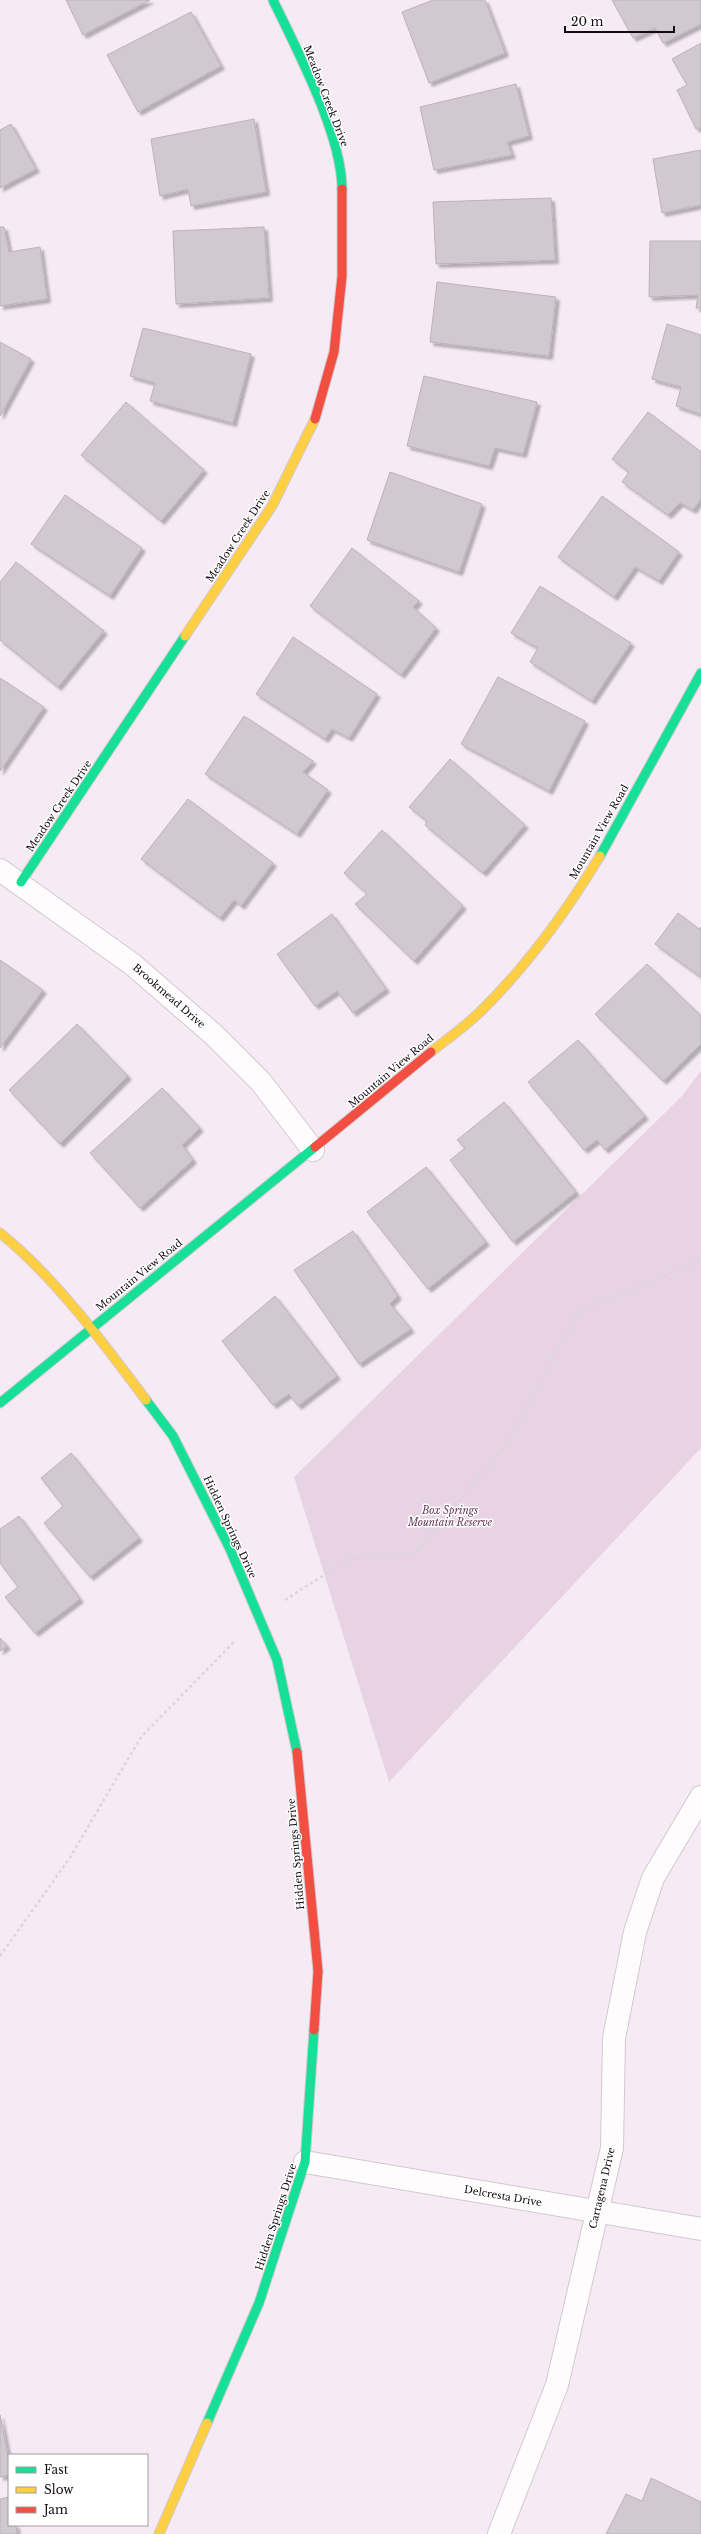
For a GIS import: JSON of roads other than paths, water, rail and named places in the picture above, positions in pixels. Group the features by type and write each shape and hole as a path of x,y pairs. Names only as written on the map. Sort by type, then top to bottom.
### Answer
{"street":[{"name":"Meadow Creek Drive","path":"21,882 272,506 312,428 334,352 342,276 342,182 335,145 308,75 273,0"},
{"name":"Mountain View Road","path":"0,1403 91,1327 313,1150 480,1012 521,969 567,908 605,847 701,673"},
{"name":"Brookmead Drive","path":"0,870 21,882 132,964 214,1035 261,1082 313,1150"},
{"name":"Hidden Springs Drive","path":"0,1233 91,1327 173,1436 230,1549 277,1660 299,1764 318,1971 305,2162 259,2303 159,2534"},
{"name":"Cartagena Drive","path":"499,2534 558,2385 612,2148 614,2038 635,1932 653,1878 701,1796"},
{"name":"Delcresta Drive","path":"305,2162 597,2212 701,2228"}],"park label":[{"name":"Box Springs Mountain Reserve","path":"450,1516"}]}
